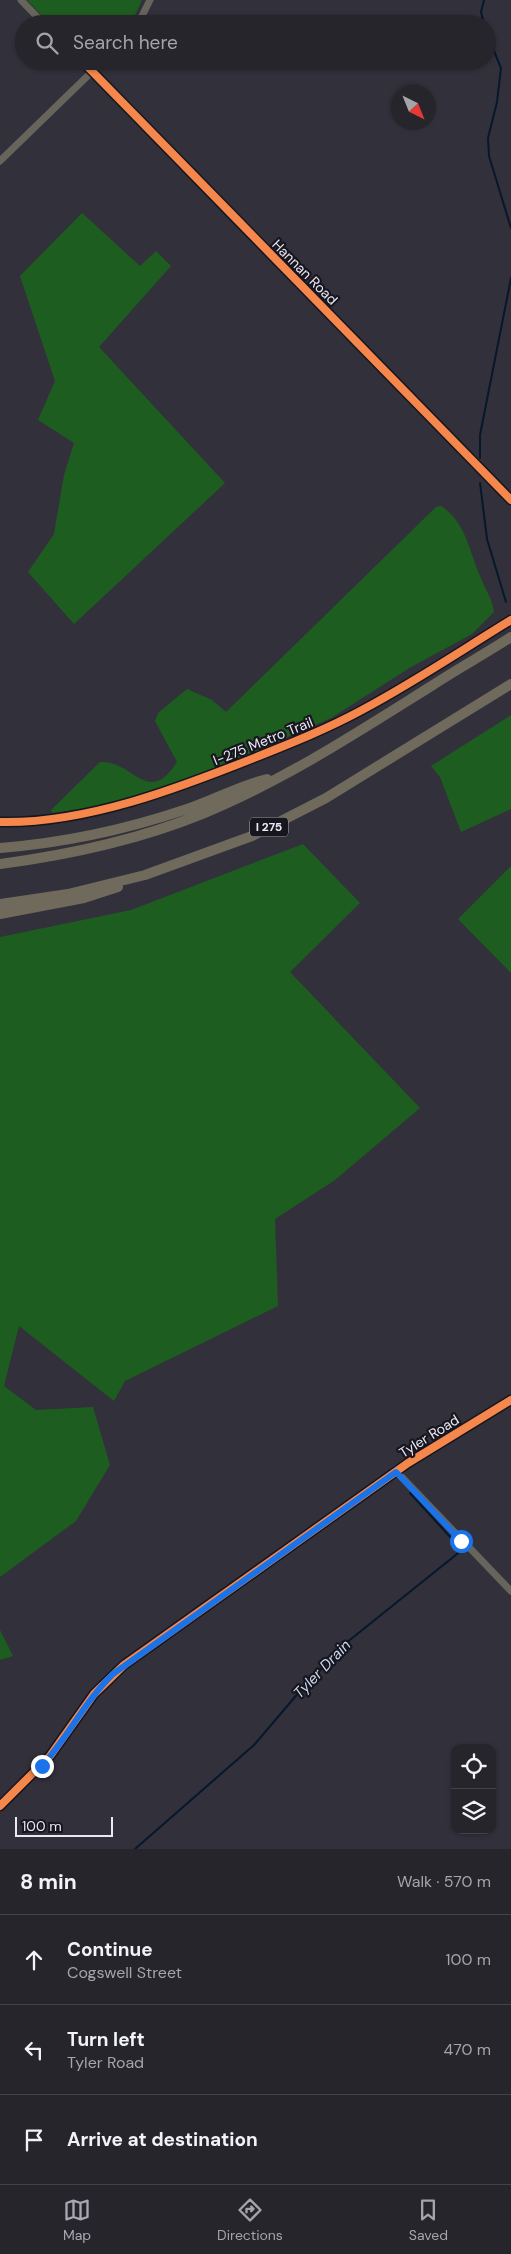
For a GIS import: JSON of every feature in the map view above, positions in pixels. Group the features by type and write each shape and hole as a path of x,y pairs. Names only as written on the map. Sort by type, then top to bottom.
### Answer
{"highway":[{"path":"0,864 90,848 172,825 222,806 292,772 327,752 511,637"},
{"name":"I 275","path":"0,904 68,894 145,875 252,836 326,798 511,684"},
{"path":"0,848 68,840 141,824 185,810 261,780 292,772"},
{"path":"0,914 84,898 109,891 145,875"}],"street":[{"path":"20,0 35,15"},
{"path":"142,15 150,0"},
{"path":"0,161 92,71"},
{"name":"Hannan Road","path":"92,71 511,500"},
{"name":"Tyler Road","path":"0,1806 50,1756 94,1694 113,1674 396,1472 511,1400"},
{"path":"396,1472 511,1591"}],"green space":[{"path":"27,0 142,0 135,15 41,15"},
{"path":"82,213 140,266 156,251 171,266 99,347 225,483 74,624 28,572 54,534 64,475 74,443 38,420 55,381 20,276"},
{"path":"441,506 456,520 466,538 493,607 494,612 472,634 411,667 331,718 197,776 151,792 91,807 52,813 51,810 100,762 112,763 148,782 157,781 166,775 177,762 155,721 158,713 187,689 212,700 226,712 436,507"},
{"path":"511,715 511,809 461,832 440,777 431,766"},
{"path":"303,844 360,903 290,972 420,1108 335,1180 275,1219 278,1306 125,1381 114,1401 19,1326 4,1386 36,1410 93,1407 110,1465 76,1521 0,1577 0,937 131,910"},
{"path":"511,866 511,973 458,919"},
{"path":"0,1630 13,1656 0,1660"}],"waterway":[{"path":"482,15 484,0"},
{"path":"496,56 501,68 497,102 488,138 489,156 511,228"},
{"path":"480,458 480,435 511,278"},
{"path":"480,483 487,539 506,602"},
{"name":"Tyler Drain","path":"135,1849 254,1745 300,1691 346,1643 462,1550 410,1493"}],"cycle path":[{"path":"91,70 511,500"},
{"name":"I-275 Metro Trail","path":"0,822 33,821 99,810 132,802 228,768 350,717 419,678 511,620"},
{"path":"0,1806 50,1756 94,1694 124,1665 408,1463 511,1400"}],"route":[{"path":"42,1766 58,1747 94,1694 113,1674 396,1472 461,1541"}]}
